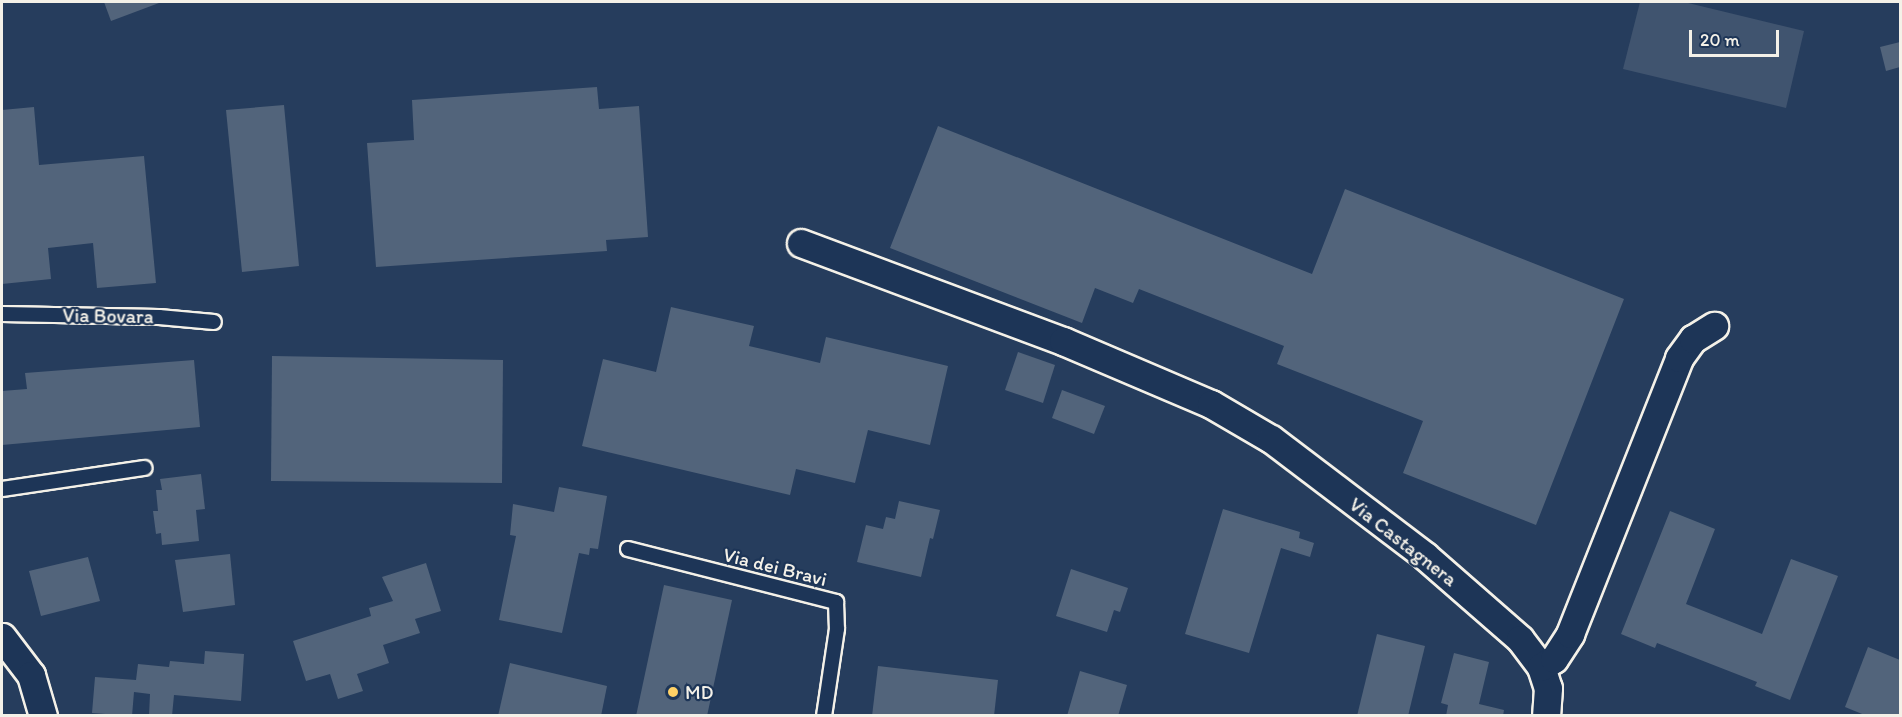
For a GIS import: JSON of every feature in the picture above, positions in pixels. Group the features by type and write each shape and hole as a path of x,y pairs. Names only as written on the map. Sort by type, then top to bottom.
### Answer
{"street":[{"name":"Via Castagnera","path":"801,243 1063,341 1211,404 1271,439 1425,556 1521,639 1541,667 1548,688 1546,716"},
{"path":"1541,667 1554,659 1570,634 1679,358 1693,339 1714,326"},
{"path":"2,637 31,675 43,716"}],"lane":[{"name":"Via Bovara","path":"2,314 159,317 214,322"},
{"path":"2,489 144,468"},
{"name":"Via dei Bravi","path":"628,549 836,603 837,629 825,716"}],"shaded area":[{"path":"1640,2 1684,2 1804,31 1786,108 1623,69"}],"building":[{"path":"104,2 158,2 159,3 111,21"},
{"path":"1900,42 1900,67 1886,71 1880,47"},
{"path":"597,87 599,109 639,106 648,237 606,240 607,251 376,267 367,143 414,140 412,100"},
{"path":"284,105 299,266 242,272 226,110"},
{"path":"34,107 39,165 144,156 156,283 97,288 93,243 48,248 51,279 2,284 2,110"},
{"path":"938,126 1312,274 1345,189 1624,299 1536,525 1403,473 1423,421 1277,364 1284,346 1139,289 1133,303 1095,288 1082,323 890,248"},
{"path":"671,307 754,326 749,346 820,363 826,337 948,366 930,445 868,430 855,483 796,469 790,495 582,446 603,359 656,372"},
{"path":"1018,352 1055,365 1043,403 1005,390"},
{"path":"272,356 503,360 502,483 271,481"},
{"path":"194,360 200,427 2,445 2,391 27,389 25,373"},
{"path":"1062,390 1105,406 1094,434 1052,418"},
{"path":"201,474 205,509 196,510 199,541 162,545 161,533 156,534 153,511 158,511 156,490 162,490 160,479"},
{"path":"559,487 607,496 598,549 590,548 589,555 579,553 562,633 499,620 516,536 510,535 513,504 554,512"},
{"path":"899,501 940,510 933,539 930,538 921,577 857,562 866,525 883,529 886,517 895,519"},
{"path":"1223,509 1300,532 1299,538 1314,543 1310,557 1281,548 1249,653 1185,634"},
{"path":"1670,511 1715,529 1686,604 1762,634 1791,559 1838,576 1790,700 1755,686 1757,682 1657,643 1655,648 1621,634"},
{"path":"230,554 235,605 183,612 175,560"},
{"path":"88,557 100,601 41,616 29,571"},
{"path":"426,563 441,611 415,619 420,633 383,645 389,663 357,674 363,691 338,699 330,674 306,681 293,641 371,616 369,608 393,601 382,577"},
{"path":"1071,569 1128,588 1120,612 1114,610 1107,632 1056,616"},
{"path":"664,585 732,600 707,716 636,716"},
{"path":"1377,634 1425,646 1408,716 1357,716"},
{"path":"1868,647 1900,660 1900,716 1867,716 1845,707"},
{"path":"205,651 244,654 241,701 174,695 172,716 149,716 150,694 134,692 132,716 92,713 95,677 136,680 138,664 169,667 170,661 204,664"},
{"path":"1454,653 1489,662 1479,704 1504,710 1503,716 1446,716 1448,705 1441,703"},
{"path":"510,663 607,686 601,716 498,716"},
{"path":"878,666 998,680 994,716 872,716"},
{"path":"1080,671 1127,685 1118,716 1067,716"}],"place":[{"name":"MD","path":"673,692"}]}
